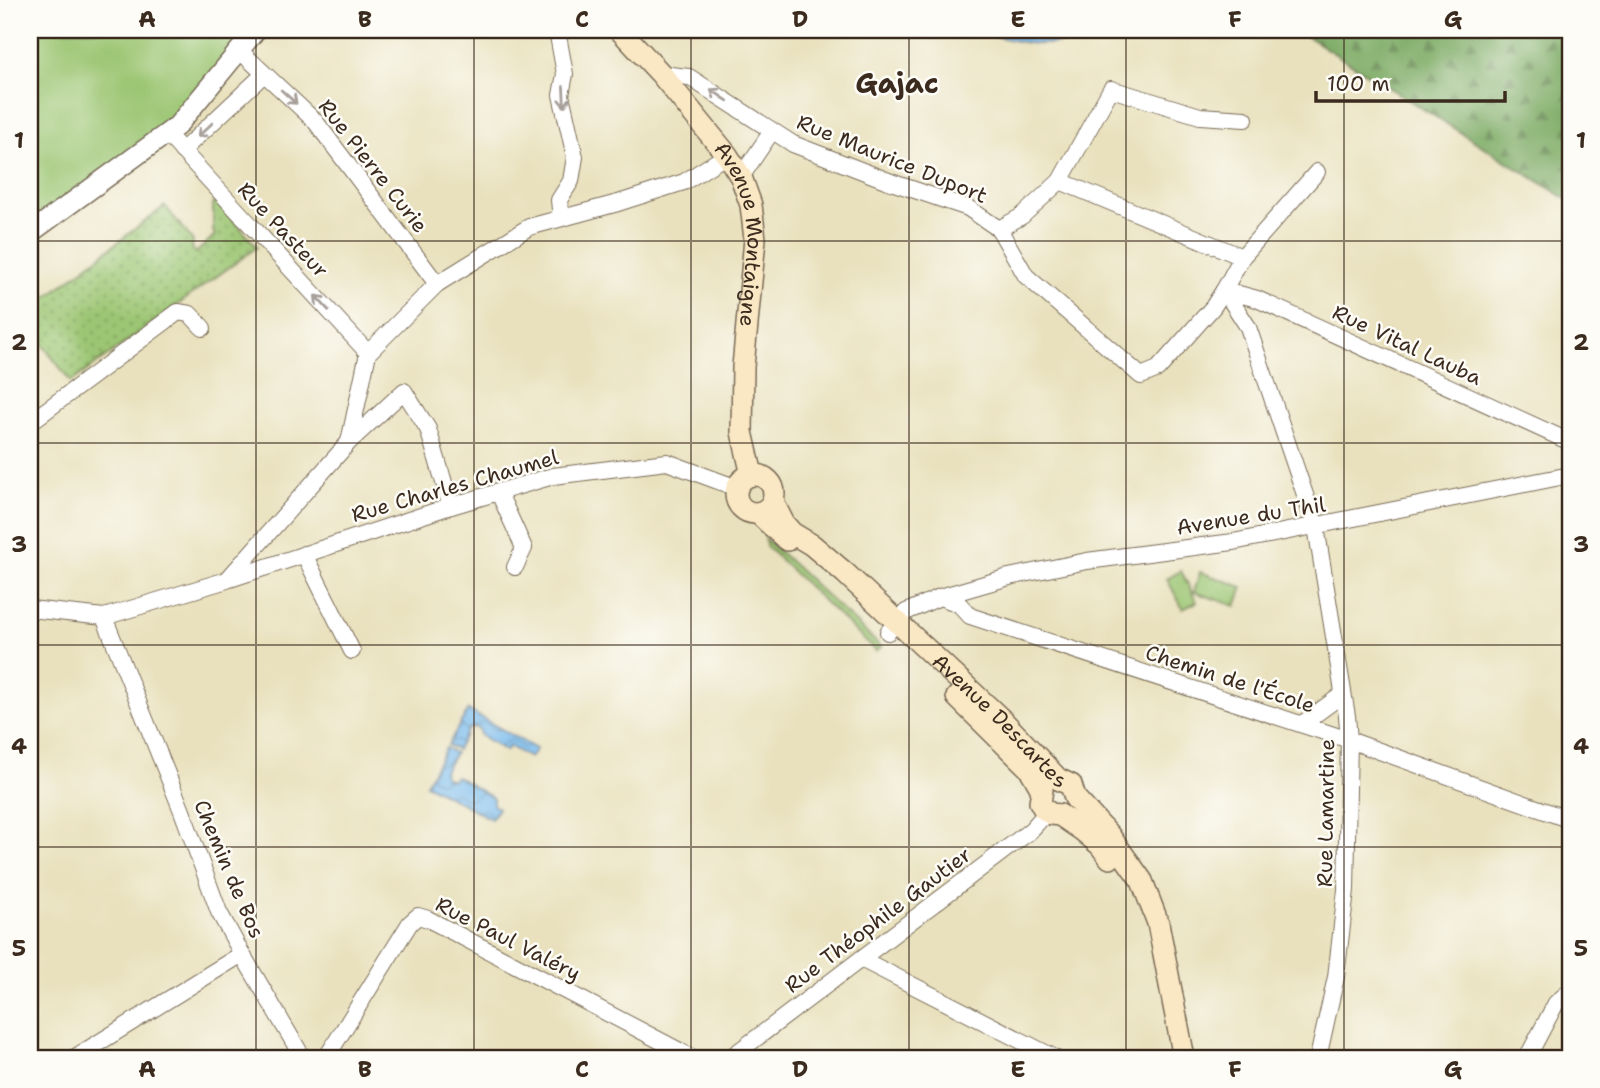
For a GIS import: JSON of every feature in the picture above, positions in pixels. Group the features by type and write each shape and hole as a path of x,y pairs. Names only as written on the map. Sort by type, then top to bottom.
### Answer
{"main road":[{"name":"Avenue Montaigne","path":"620,30 661,74 727,155 741,177 751,205 755,239 743,367 744,481"},
{"path":"761,476 772,484 774,493 765,508 748,512 740,506 736,496 744,481 761,476"},
{"name":"Avenue Descartes","path":"765,508 792,533 820,552 892,626 1002,720 1050,785"},
{"name":"Avenue Descartes","path":"1170,1058 1150,948 1140,912 1124,876 1100,845 1041,802 1050,785 1065,780 1071,785 1075,798 1109,835 1142,881 1158,923 1184,1058"},
{"path":"1054,813 1073,808 1075,798"}],"street":[{"path":"30,233 177,126 256,30"},
{"path":"557,30 565,74 561,95 575,157 571,181 559,200 561,218"},
{"name":"Rue Pierre Curie","path":"239,50 316,121 437,284"},
{"path":"182,151 264,74"},
{"name":"Rue Maurice Duport","path":"661,74 689,77 772,131 804,148 968,208 999,229 1026,275 1141,376 1158,369 1213,307 1224,290"},
{"path":"999,229 1022,216 1060,181 1111,89 1200,116 1245,119"},
{"path":"741,177 772,131"},
{"name":"Rue Pasteur","path":"167,134 368,353"},
{"path":"349,442 368,353 437,284 529,227 684,182 727,155"},
{"path":"1316,527 1248,327 1224,290 1242,257 1317,172"},
{"path":"1060,181 1242,257"},
{"name":"Rue Vital Lauba","path":"1224,290 1257,299 1570,443"},
{"path":"30,410 36,418 178,312 190,314 203,328"},
{"path":"227,580 349,442 404,391 428,429 451,506"},
{"name":"Rue Charles Chaumel","path":"104,617 227,580 498,491 553,476 667,462 744,481"},
{"name":"Avenue du Thil","path":"940,597 1009,576 1087,561 1233,542 1570,475"},
{"path":"498,491 524,548 515,567"},
{"name":"Rue Lamartine","path":"1316,527 1349,740 1346,890 1336,977 1318,1058"},
{"path":"304,554 352,650"},
{"path":"892,626 906,612 940,597"},
{"name":"Chemin de l'École","path":"940,597 959,604 970,617 1302,724 1570,820"},
{"path":"30,609 104,617"},
{"name":"Chemin de Bos","path":"74,1058 242,954 219,912 182,811 104,617"},
{"path":"1302,724 1343,694"},
{"name":"Rue Théophile Gautier","path":"730,1058 1054,813"},
{"name":"Rue Paul Valéry","path":"326,1058 410,923 418,916 692,1058"},
{"path":"242,954 303,1058"},
{"path":"861,959 1055,1058"},
{"path":"1527,1058 1556,1003 1570,991"}],"green space":[{"path":"30,30 256,30 177,126 30,233"},
{"path":"1297,30 1570,30 1570,201"},
{"path":"216,200 257,247 71,382 30,328 30,310 165,206 193,241 192,248 196,253 215,235 213,203"},
{"path":"765,538 881,647 876,651 766,546"},
{"path":"1181,571 1197,602 1183,609 1167,579"},
{"path":"1200,572 1243,587 1236,606 1194,592"}],"water":[{"path":"972,30 1091,30 1063,42 1033,44"},
{"path":"468,710 536,749 530,758 509,746 506,751 480,735 479,729 474,727 468,729 457,750 448,745"},
{"path":"446,748 455,753 444,771 445,777 451,780 456,776 493,798 493,805 498,808 491,819 426,784"}],"district":[{"name":"Gajac","path":"897,83"}]}
